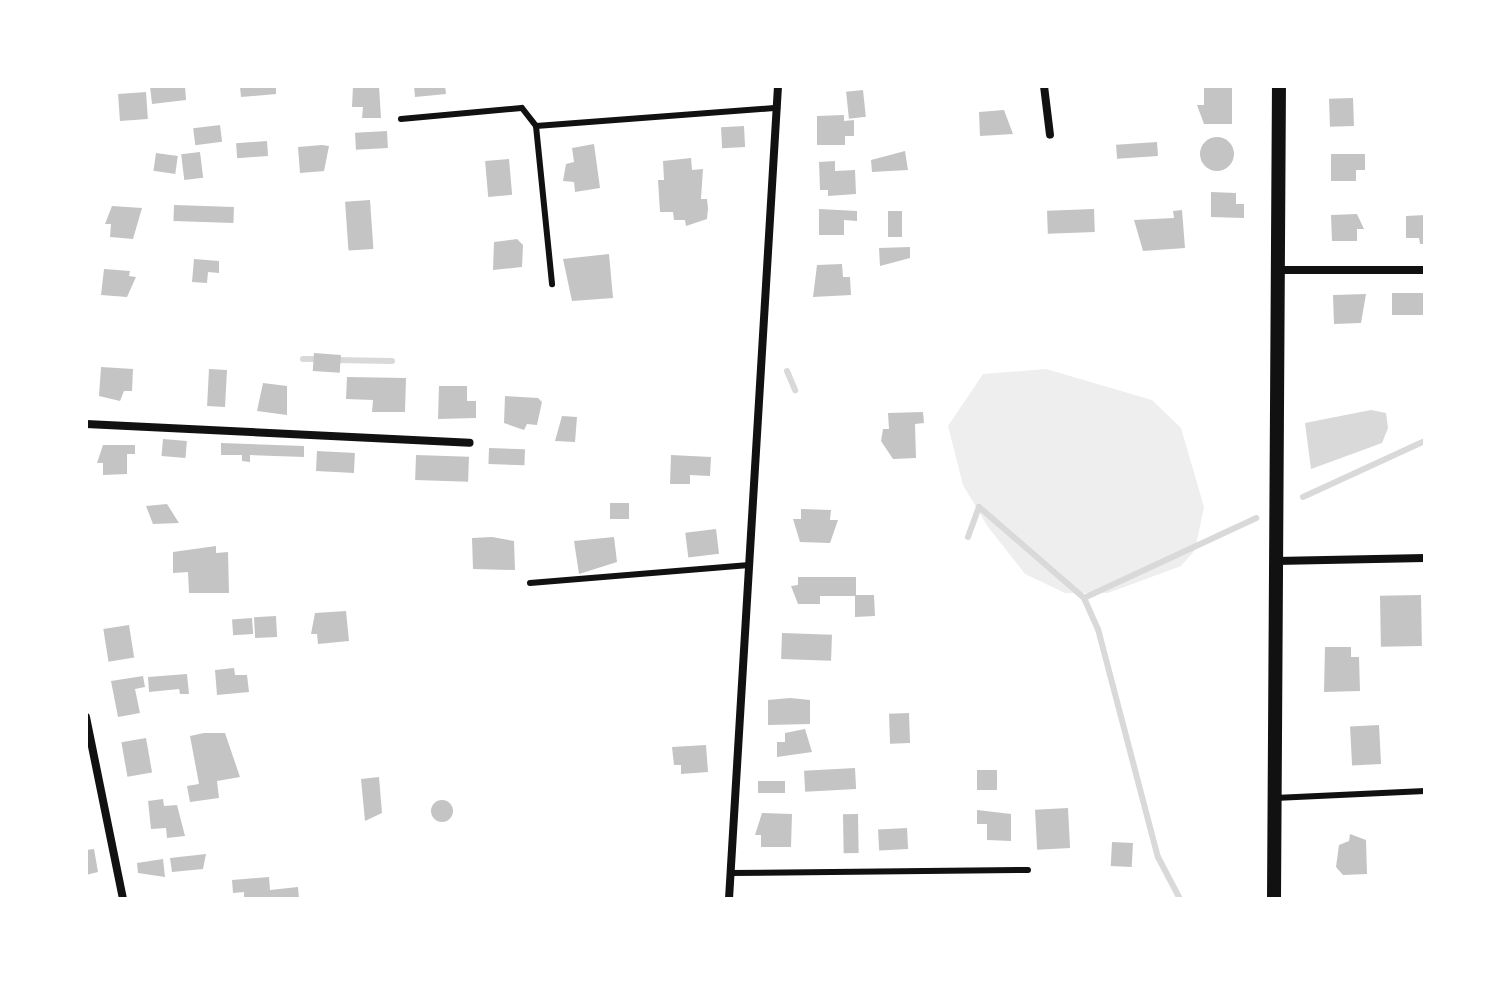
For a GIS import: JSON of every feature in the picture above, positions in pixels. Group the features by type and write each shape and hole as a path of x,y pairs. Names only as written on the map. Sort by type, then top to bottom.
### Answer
{"street":[{"path":"729,899 778,86"},
{"path":"1044,86 1050,135"},
{"path":"1274,899 1279,86"},
{"path":"1278,270 1425,270"},
{"path":"86,424 470,443"},
{"path":"1276,561 1425,558"},
{"path":"86,717 123,899"}],"lane":[{"path":"401,119 522,108 536,126 552,284"},
{"path":"536,126 777,108"},
{"path":"530,583 749,565"},
{"path":"1275,798 1425,791"},
{"path":"730,873 1028,870"}],"shaded area":[{"path":"1046,369 1152,400 1181,428 1204,507 1195,550 1181,566 1108,593 1065,593 1025,574 988,527 963,485 948,426 983,374"},
{"path":"1371,410 1386,413 1388,428 1382,443 1311,469 1305,423"}],"building":[{"path":"150,86 185,86 186,100 152,104"},
{"path":"240,86 276,86 276,94 241,97"},
{"path":"353,86 379,86 381,118 362,118 363,107 352,107"},
{"path":"414,86 445,86 446,94 415,97"},
{"path":"1204,86 1232,86 1232,124 1204,124 1197,105 1204,105"},
{"path":"863,90 866,117 849,119 846,92"},
{"path":"146,92 148,119 120,121 118,94"},
{"path":"1353,98 1354,126 1330,127 1329,99"},
{"path":"1004,110 1013,134 980,136 979,112"},
{"path":"844,115 844,121 854,120 854,136 845,136 845,145 817,145 817,116"},
{"path":"220,125 222,142 195,145 193,128"},
{"path":"744,126 745,147 722,148 721,127"},
{"path":"387,131 388,148 356,150 355,133"},
{"path":"1217,137 1229,142 1234,154 1229,166 1217,171 1205,166 1200,154 1205,142"},
{"path":"267,141 268,156 237,158 236,143"},
{"path":"1157,142 1158,156 1117,159 1116,145"},
{"path":"594,144 600,188 575,192 574,182 563,181 566,164 574,162 572,148"},
{"path":"329,146 324,171 300,173 298,147"},
{"path":"905,151 908,170 872,172 871,160"},
{"path":"200,152 203,178 184,180 181,154"},
{"path":"156,153 178,156 175,174 153,171"},
{"path":"1331,154 1365,154 1365,170 1356,170 1356,181 1331,181"},
{"path":"691,158 692,170 703,169 701,199 707,199 708,208 707,219 686,226 685,220 674,220 673,212 660,212 658,180 664,180 663,161"},
{"path":"509,159 512,195 488,197 485,161"},
{"path":"835,161 835,171 855,170 856,194 828,196 828,190 820,190 819,162"},
{"path":"1211,192 1236,193 1236,204 1244,204 1244,218 1211,217"},
{"path":"370,200 373,249 348,251 345,202"},
{"path":"174,205 234,207 233,223 173,221"},
{"path":"112,206 142,208 133,239 110,237 111,224 105,224"},
{"path":"819,209 857,211 857,221 844,220 844,235 819,235"},
{"path":"1094,209 1095,232 1048,234 1047,211"},
{"path":"1182,210 1185,248 1143,251 1134,220 1174,218 1173,211"},
{"path":"888,211 902,211 902,237 888,237"},
{"path":"1357,214 1364,229 1357,229 1357,241 1332,241 1331,215"},
{"path":"1425,215 1425,244 1420,244 1419,238 1406,238 1406,216"},
{"path":"517,239 523,245 522,267 493,270 494,242"},
{"path":"910,247 910,258 880,266 879,248"},
{"path":"609,254 613,298 572,301 563,259"},
{"path":"194,259 219,261 219,273 208,272 207,283 192,282"},
{"path":"842,264 843,277 850,277 851,295 813,297 817,265"},
{"path":"104,269 130,271 129,276 136,277 127,297 101,295"},
{"path":"1392,293 1425,293 1425,315 1392,315"},
{"path":"1366,294 1361,323 1334,324 1333,295"},
{"path":"314,353 341,355 340,373 313,371"},
{"path":"101,367 133,369 132,391 124,391 120,401 99,396"},
{"path":"209,369 227,370 225,407 207,406"},
{"path":"347,377 406,378 405,412 372,412 373,400 346,399"},
{"path":"263,383 287,386 287,415 257,411"},
{"path":"439,386 467,386 467,401 476,401 476,418 438,419"},
{"path":"505,396 538,398 542,402 537,425 527,424 524,430 504,423"},
{"path":"923,412 924,423 915,424 916,458 893,459 881,441 883,429 889,429 888,413"},
{"path":"562,416 577,417 575,442 555,441"},
{"path":"163,439 187,441 185,458 162,456"},
{"path":"221,443 304,446 304,457 250,455 250,462 242,461 242,455 221,455"},
{"path":"103,445 135,445 135,454 127,454 127,474 103,475 103,463 97,463"},
{"path":"489,448 525,449 524,465 488,464"},
{"path":"317,451 355,453 354,473 316,471"},
{"path":"416,455 469,457 468,482 415,480"},
{"path":"671,455 711,457 710,476 690,475 690,484 670,484"},
{"path":"610,503 629,503 629,519 610,519"},
{"path":"167,504 179,523 153,524 146,506"},
{"path":"801,509 831,510 830,520 838,520 830,543 800,542 793,519 801,519"},
{"path":"716,529 719,554 688,558 685,533"},
{"path":"492,537 514,541 515,570 473,569 472,538"},
{"path":"614,537 617,562 579,574 574,541"},
{"path":"216,546 216,553 228,552 229,593 189,593 188,572 173,573 173,552"},
{"path":"798,577 856,577 856,595 874,595 875,616 855,617 855,596 820,596 820,604 798,604 791,586 798,585"},
{"path":"1421,595 1422,646 1381,647 1380,596"},
{"path":"346,611 349,641 318,644 317,634 311,634 315,613"},
{"path":"276,616 277,637 255,638 254,617"},
{"path":"252,618 253,634 233,635 232,619"},
{"path":"129,625 134,658 108,662 103,629"},
{"path":"782,633 832,635 831,661 781,659"},
{"path":"1325,647 1351,647 1351,657 1359,657 1360,691 1324,692"},
{"path":"234,668 235,675 247,675 249,692 217,695 215,670"},
{"path":"187,674 189,694 180,694 179,689 149,692 148,677"},
{"path":"143,676 145,687 135,689 140,713 118,717 111,681"},
{"path":"768,700 810,700 810,724 768,725"},
{"path":"909,713 910,743 890,744 889,714"},
{"path":"1379,725 1381,764 1352,765 1350,727"},
{"path":"805,729 812,752 777,757 777,742 785,742 785,733"},
{"path":"225,733 240,777 217,781 219,798 190,802 187,786 199,784 190,736"},
{"path":"146,738 152,772 127,777 121,742"},
{"path":"706,745 708,772 681,774 681,765 674,765 672,747"},
{"path":"855,768 856,789 805,792 804,771"},
{"path":"977,770 997,770 997,790 977,790"},
{"path":"379,777 382,813 365,821 361,779"},
{"path":"758,781 785,781 785,793 758,793"},
{"path":"163,799 164,806 177,805 185,836 167,838 166,828 151,829 148,801"},
{"path":"442,800 450,803 453,811 450,819 442,822 434,819 431,811 434,803"},
{"path":"1068,808 1070,848 1037,850 1035,810"},
{"path":"977,810 1011,814 1011,841 987,840 987,824 977,824"},
{"path":"762,813 792,814 791,847 761,847 761,835 755,835"},
{"path":"843,814 858,814 859,853 844,853"},
{"path":"907,828 908,849 879,850 878,830"},
{"path":"1350,834 1366,840 1367,874 1343,875 1336,867 1339,845 1349,841"},
{"path":"1112,842 1133,843 1132,867 1111,866"},
{"path":"94,849 98,872 86,875 86,850"},
{"path":"206,854 203,869 172,872 170,858"},
{"path":"163,859 165,877 138,873 137,863"},
{"path":"269,877 270,890 298,887 299,899 244,899 244,892 233,893 232,880"}],"waterway":[{"path":"303,359 320,359"},
{"path":"335,360 392,361"},
{"path":"787,371 795,390"},
{"path":"1303,497 1425,441"},
{"path":"968,537 979,507 1084,598 1098,629 1158,857 1180,899"},
{"path":"1084,598 1256,518"}]}
